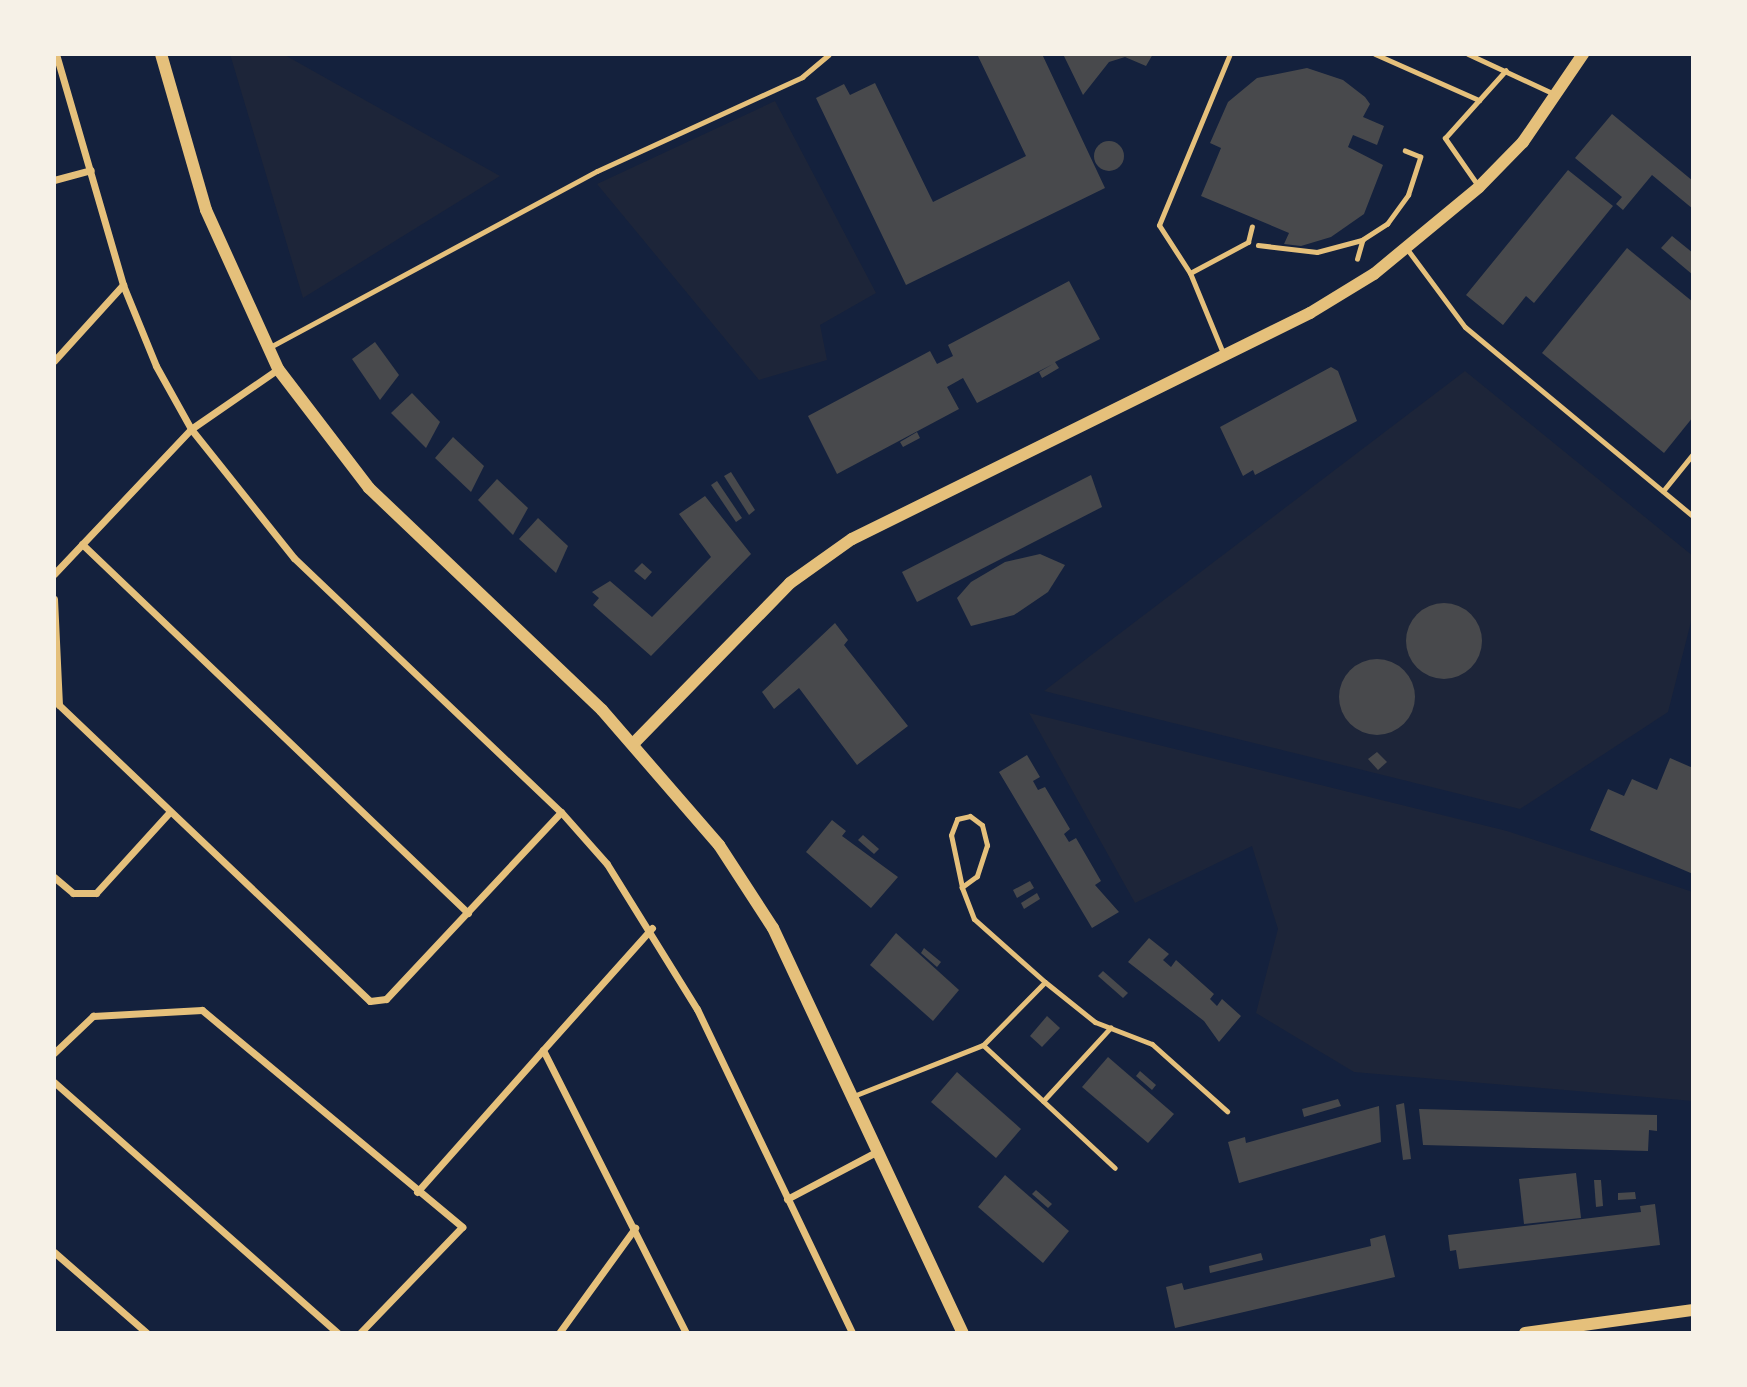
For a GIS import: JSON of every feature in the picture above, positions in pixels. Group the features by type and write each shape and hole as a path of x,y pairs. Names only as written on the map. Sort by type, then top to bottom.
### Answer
{"street":[{"path":"56,54 123,285 156,366 191,429 294,558 561,812 652,928 852,1333"},
{"path":"161,54 206,210 278,369 369,488 634,743 719,845 773,928 856,1096 878,1151 963,1333"},
{"path":"634,743 790,583 852,539 1223,353 1310,313 1407,249 1479,187 1556,95 1583,54"},
{"path":"54,180 91,170"},
{"path":"54,361 123,285"},
{"path":"54,574 191,429 278,369"},
{"path":"82,544 468,913"},
{"path":"54,599 59,705 168,814 370,1001 386,999 561,812"},
{"path":"54,877 73,893 96,893 168,814"},
{"path":"417,1192 652,928"},
{"path":"54,1053 93,1016 202,1010 462,1227 360,1333"},
{"path":"543,1050 686,1333"},
{"path":"54,1082 338,1333"},
{"path":"787,1199 878,1151"},
{"path":"559,1333 635,1228"},
{"path":"54,1252 147,1333"},
{"path":"1525,1333 1693,1310"}],"lane":[{"path":"268,349 597,171 802,77 830,54"},
{"path":"1223,353 1189,273 1160,225 1230,54"},
{"path":"1375,54 1479,100"},
{"path":"1468,54 1506,69 1556,95"},
{"path":"1479,187 1446,138 1506,69"},
{"path":"1189,273 1248,242 1252,226"},
{"path":"1407,249 1465,327 1693,516"},
{"path":"1662,491 1693,454"},
{"path":"962,887 978,876 987,845 982,825 970,816 957,819 950,835 962,887 974,919 1045,982 1111,1027 1152,1044 1227,1111"},
{"path":"856,1096 983,1045 1045,982"},
{"path":"1043,1101 1111,1027"},
{"path":"983,1045 1115,1168"},
{"path":"1693,1181 1693,1283"}],"path":[{"path":"1248,242 1279,252 1317,252 1362,240 1387,224 1408,195 1419,157 1405,150"},
{"path":"1357,259 1362,240"}],"shaded area":[{"path":"230,54 283,54 500,176 303,298"},
{"path":"775,101 876,293 820,325 827,360 759,380 597,184"},
{"path":"1465,371 1693,556 1693,614 1668,712 1520,809 1044,691"},
{"path":"1029,713 1507,831 1693,892 1693,1101 1354,1072 1256,1013 1278,929 1252,846 1135,903"}],"building":[{"path":"977,54 1042,54 1105,188 906,285 816,98 844,84 850,95 875,83 933,202 1026,156"},
{"path":"1063,54 1153,54 1146,66 1125,57 1109,62 1083,95"},
{"path":"1307,68 1343,80 1365,97 1370,104 1363,117 1384,126 1377,145 1353,135 1348,147 1383,165 1364,214 1331,237 1301,246 1284,244 1289,233 1201,196 1221,148 1210,143 1228,102 1257,78"},
{"path":"1612,114 1693,181 1693,209 1652,175 1623,210 1616,204 1622,197 1575,158"},
{"path":"1109,141 1120,145 1124,156 1120,167 1109,171 1098,167 1094,156 1098,145"},
{"path":"1568,170 1613,206 1534,303 1526,296 1503,325 1466,295"},
{"path":"1672,236 1693,253 1693,275 1661,248"},
{"path":"1627,248 1693,302 1693,417 1664,453 1542,353"},
{"path":"1069,281 1100,339 1055,362 1059,368 1042,378 1039,372 1053,364 977,403 963,378 947,387 959,409 837,474 808,416 930,351 937,364 953,356 948,345"},
{"path":"375,342 399,375 380,400 352,359"},
{"path":"1331,367 1338,371 1357,421 1255,475 1253,470 1243,476 1220,427"},
{"path":"412,393 440,422 426,448 391,413"},
{"path":"917,432 920,438 903,447 900,442"},
{"path":"453,437 484,466 471,492 435,458"},
{"path":"731,472 755,510 749,515 724,476"},
{"path":"1091,475 1102,507 917,602 902,572"},
{"path":"497,479 528,508 513,535 478,500"},
{"path":"717,481 742,518 736,522 711,485"},
{"path":"705,496 751,554 651,656 593,605 599,598 592,592 610,581 652,617 711,557 679,514"},
{"path":"538,518 568,546 556,573 519,539"},
{"path":"1040,554 1065,565 1048,592 1014,615 971,626 957,598 971,582 1005,562"},
{"path":"642,563 652,572 645,580 634,571"},
{"path":"1437,603 1451,603 1465,609 1476,620 1482,641 1479,656 1471,668 1451,679 1437,679 1423,673 1412,662 1406,648 1406,634 1412,620 1423,609"},
{"path":"835,623 848,640 844,645 908,726 857,765 799,688 774,709 762,692"},
{"path":"1377,659 1391,662 1404,670 1412,683 1415,697 1412,711 1404,724 1391,732 1377,735 1363,732 1350,724 1342,711 1339,697 1342,683 1350,670 1363,662"},
{"path":"1377,752 1387,762 1378,770 1368,759"},
{"path":"1027,755 1040,777 1033,781 1038,790 1045,787 1070,829 1064,834 1069,842 1076,838 1101,881 1095,885 1119,912 1092,928 999,772"},
{"path":"1670,758 1693,768 1693,874 1590,830 1608,789 1624,796 1632,779 1657,790"},
{"path":"832,820 846,831 842,836 898,877 871,908 806,852"},
{"path":"863,835 879,849 874,854 858,840"},
{"path":"1030,881 1034,888 1017,898 1013,890"},
{"path":"1037,893 1040,899 1024,909 1021,903"},
{"path":"896,933 959,990 933,1021 870,965"},
{"path":"1149,938 1169,954 1163,960 1171,967 1176,960 1214,994 1210,999 1217,1006 1222,999 1241,1016 1219,1042 1204,1021 1128,962"},
{"path":"924,948 941,962 937,967 921,953"},
{"path":"1103,971 1128,993 1123,998 1098,976"},
{"path":"1047,1016 1060,1028 1042,1047 1030,1036"},
{"path":"1108,1057 1174,1114 1148,1143 1082,1087"},
{"path":"1140,1071 1156,1085 1152,1090 1136,1076"},
{"path":"957,1072 1021,1129 996,1158 931,1102"},
{"path":"1338,1099 1341,1106 1304,1117 1302,1109"},
{"path":"1404,1103 1411,1159 1403,1160 1396,1105"},
{"path":"1379,1106 1381,1142 1239,1183 1228,1142 1245,1137 1246,1143"},
{"path":"1419,1109 1657,1115 1657,1131 1649,1130 1648,1151 1423,1145"},
{"path":"1576,1173 1581,1218 1524,1224 1519,1179"},
{"path":"1005,1175 1069,1231 1043,1263 978,1207"},
{"path":"1594,1180 1601,1180 1603,1206 1596,1207"},
{"path":"1036,1190 1052,1204 1048,1208 1032,1194"},
{"path":"1635,1192 1636,1199 1618,1200 1618,1193"},
{"path":"1655,1204 1660,1245 1459,1269 1456,1250 1450,1251 1448,1235 1641,1212 1640,1206"},
{"path":"1385,1235 1395,1277 1175,1328 1166,1287 1182,1283 1184,1290 1371,1246 1370,1239"},
{"path":"1261,1253 1263,1260 1210,1273 1209,1266"}]}
